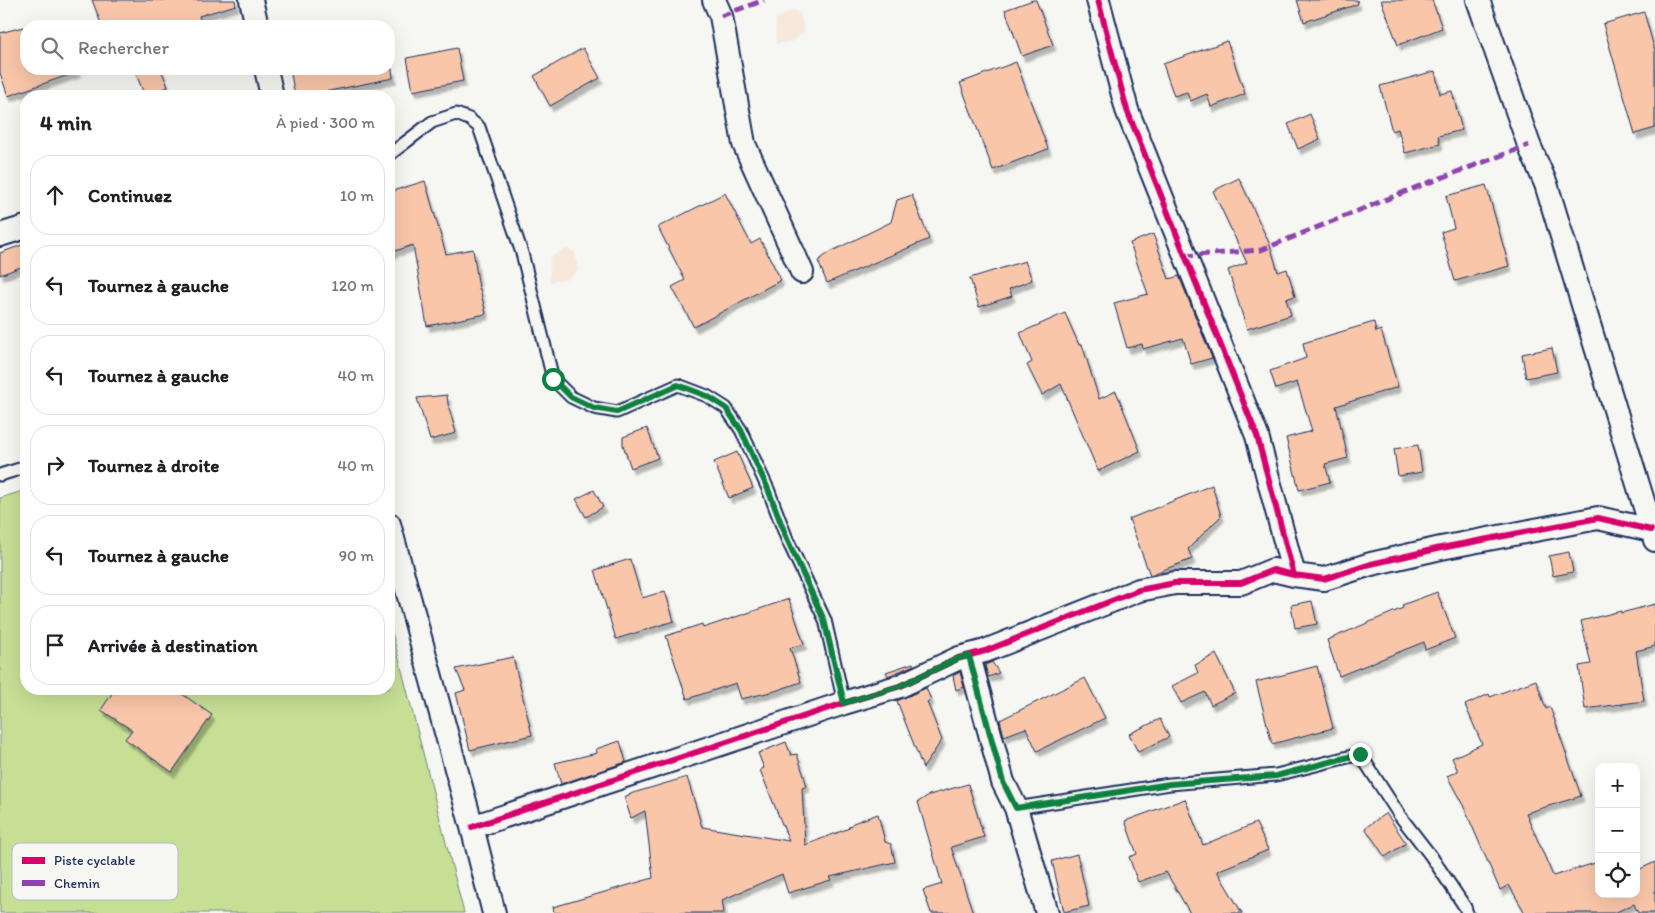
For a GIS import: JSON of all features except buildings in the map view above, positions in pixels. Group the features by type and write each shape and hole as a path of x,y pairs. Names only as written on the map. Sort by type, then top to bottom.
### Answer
{"street":[{"path":"251,0 255,20"},
{"path":"714,0 721,16 744,144 802,272"},
{"path":"1098,0 1127,110 1257,436 1294,575"},
{"path":"1478,0 1529,145 1546,184 1653,536"},
{"path":"267,75 271,90"},
{"path":"0,235 20,229"},
{"path":"472,827 900,686 959,658 969,656 1138,590 1175,583 1241,583 1273,570 1324,579 1380,562 1598,518 1653,536"},
{"path":"395,546 494,913"},
{"path":"969,656 1003,782 1016,808 1047,913"}],"lane":[{"path":"395,150 432,122 456,114 469,119 479,127 522,253 553,379 571,397 594,408 617,412 678,385 707,396 726,408 741,430 824,620 844,703"},
{"path":"0,475 20,469"},
{"path":"1016,808 1170,784 1276,776 1360,754 1400,816 1436,863 1465,908 1466,913"}],"shaded area":[{"path":"794,10 801,15 804,32 794,41 776,44 776,19"},
{"path":"567,248 575,253 578,270 568,279 550,282 550,257"}],"green space":[{"path":"20,492 20,695 395,695 395,643 464,913 0,913 0,498"}],"marked path":[{"path":"721,16 764,0"},
{"path":"1184,256 1261,250 1422,185 1529,145"}],"cycle path":[{"path":"1098,0 1127,110 1257,436 1294,575"},
{"path":"472,827 900,686 959,658 985,651 1139,590 1175,583 1241,583 1273,570 1324,579 1371,564 1441,548 1598,518 1651,530"}],"route":[{"path":"553,379 571,397 594,408 617,412 678,385 707,396 726,408 741,430 824,620 844,703 900,686 959,658 969,656 1003,782 1016,808 1170,784 1276,776 1360,754"}]}
